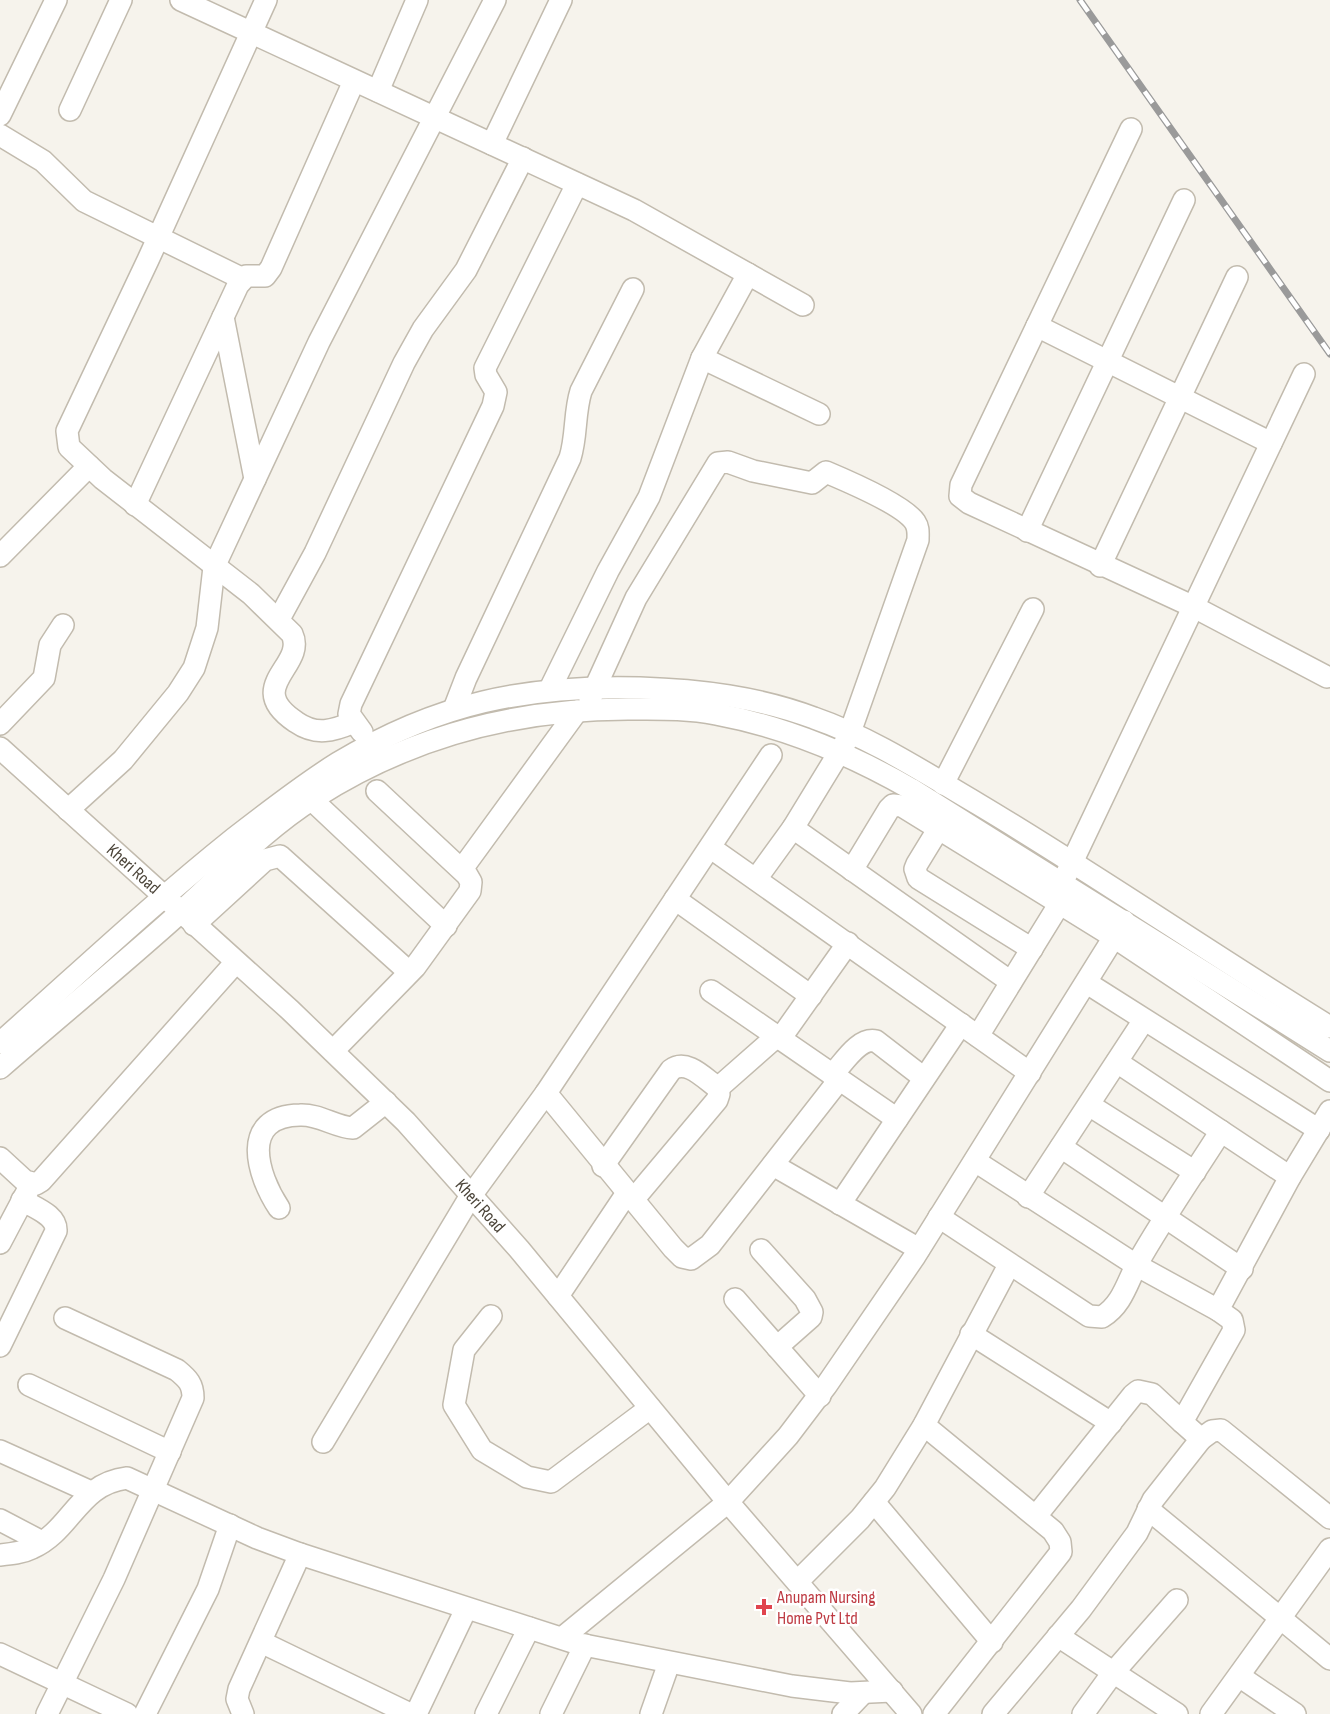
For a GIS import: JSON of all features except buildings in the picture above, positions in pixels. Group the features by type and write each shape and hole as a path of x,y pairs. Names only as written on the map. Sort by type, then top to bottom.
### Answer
{"street":[{"path":"0,115 56,0"},
{"path":"70,110 121,0"},
{"path":"181,0 634,210 803,305"},
{"path":"266,0 159,237 67,431 69,447 89,466 135,506 279,619 295,642 295,650 275,682 273,693 276,703 306,729 332,731 354,723"},
{"path":"378,91 417,0"},
{"path":"68,810 123,760 178,693 194,668 202,650 207,628 214,567 319,342 495,0"},
{"path":"492,144 561,0"},
{"path":"135,506 243,279 251,276 264,276 271,268 354,81"},
{"path":"1131,129 960,491 960,496 969,503 1100,566 1194,608 1327,677"},
{"path":"0,135 43,161 84,201 243,279"},
{"path":"279,619 315,553 404,363 423,329 466,270 523,158"},
{"path":"373,744 349,714 351,704 493,406 496,392 486,375 485,368 577,183"},
{"path":"1027,531 1184,200"},
{"path":"550,689 608,571 649,497 702,358 748,274"},
{"path":"1100,566 1237,277"},
{"path":"454,709 466,678 570,458 575,432 576,406 581,391 633,289"},
{"path":"223,317 255,479"},
{"path":"1037,326 1271,443"},
{"path":"702,358 819,414"},
{"path":"840,1204 924,1078 1011,982 1032,949 1304,374"},
{"path":"462,869 588,701 636,598 718,463 728,462 753,471 812,483 825,472 904,512 916,523 919,531 846,742 793,828 756,879"},
{"path":"0,556 89,466"},
{"path":"943,784 1033,609"},
{"path":"0,724 44,678 50,645 63,625"},
{"path":"0,1068 176,909 297,789 373,744 425,719 454,709 516,694 550,689 588,701 715,713 846,742 943,784 1066,879 1119,929 1330,1081"},
{"path":"0,1043 176,909 311,800 366,768 428,741 496,721 588,701"},
{"path":"846,742 911,789 1330,1027"},
{"name":"Kheri Road","path":"1,752 333,1051 440,1159 470,1197 519,1249 728,1502 911,1714"},
{"path":"323,1442 470,1197 546,1093 771,755"},
{"path":"333,1051 409,972 446,926 470,891 471,882 462,869 377,791"},
{"path":"311,800 446,926"},
{"path":"852,870 893,805 902,806 939,828 1066,879"},
{"path":"793,828 1011,982"},
{"path":"939,828 915,868 918,878 1032,949"},
{"path":"711,848 1030,1073"},
{"path":"176,909 255,869 265,860 280,856 409,972"},
{"path":"675,899 810,996"},
{"path":"562,1638 728,1502 788,1436 819,1396 919,1249 1119,929"},
{"path":"1119,929 1330,1052"},
{"path":"717,1088 778,1037 848,944"},
{"path":"0,1243 27,1192 41,1181 236,962"},
{"path":"1087,983 1319,1130"},
{"path":"711,991 897,1119"},
{"path":"1028,1197 1144,1020"},
{"path":"546,1093 603,1166 673,1248 682,1257 691,1259 710,1245 773,1165 861,1044 870,1040 876,1041 924,1078"},
{"path":"1117,1062 1290,1177"},
{"path":"558,1296 630,1196 717,1100 719,1094 717,1088 688,1067 676,1066 603,1166"},
{"path":"279,1208 267,1188 258,1160 259,1140 266,1127 282,1118 300,1114 353,1128 386,1102"},
{"path":"1089,1105 1195,1172"},
{"path":"1218,1310 1290,1177 1330,1112"},
{"path":"939,1217 1009,1265 1096,1318 1102,1317 1116,1305 1136,1265 1221,1131"},
{"path":"1061,1147 1242,1269"},
{"path":"0,1158 56,1224 56,1231 0,1346"},
{"path":"975,1161 1136,1265 1232,1320 1234,1330 1182,1422"},
{"path":"773,1165 919,1249"},
{"path":"761,1250 805,1299 812,1312 811,1317 777,1347"},
{"path":"798,1581 874,1502 924,1425 1009,1265"},
{"path":"735,1299 819,1396"},
{"path":"491,1316 464,1350 454,1405 482,1450 528,1477 551,1482 650,1408"},
{"path":"47,1714 114,1579 193,1398 193,1388 188,1379 150,1357 65,1318"},
{"path":"971,1334 1111,1423"},
{"path":"29,1385 170,1452"},
{"path":"1036,1516 1138,1391 1152,1394 1201,1439"},
{"path":"924,1425 1053,1531 1060,1542 1061,1552 934,1714"},
{"path":"999,1712 1137,1533 1148,1509 1201,1439 1216,1429 1225,1432 1330,1518"},
{"path":"0,1451 92,1492"},
{"path":"0,1555 21,1552 42,1542 92,1492 111,1480 127,1478 300,1554 466,1609 585,1645 792,1686 863,1693 892,1691"},
{"path":"874,1502 992,1642"},
{"path":"1148,1509 1330,1659"},
{"path":"0,1520 42,1542"},
{"path":"145,1714 208,1589 230,1525"},
{"path":"1211,1714 1330,1549"},
{"path":"243,1714 237,1700 239,1689 300,1554"},
{"path":"1083,1714 1112,1674 1177,1600"},
{"path":"416,1714 466,1609"},
{"path":"486,1714 529,1628"},
{"path":"1058,1636 1112,1674 1177,1714"},
{"path":"261,1642 410,1714"},
{"path":"551,1714 585,1645"},
{"path":"0,1654 128,1714"},
{"path":"651,1714 669,1663"},
{"path":"1239,1676 1295,1714"},
{"path":"843,1714 863,1693"}],"railway":[{"path":"1080,0 1330,354"}],"place":[{"name":"Anupam Nursing Home Pvt Ltd","path":"764,1607"}]}
